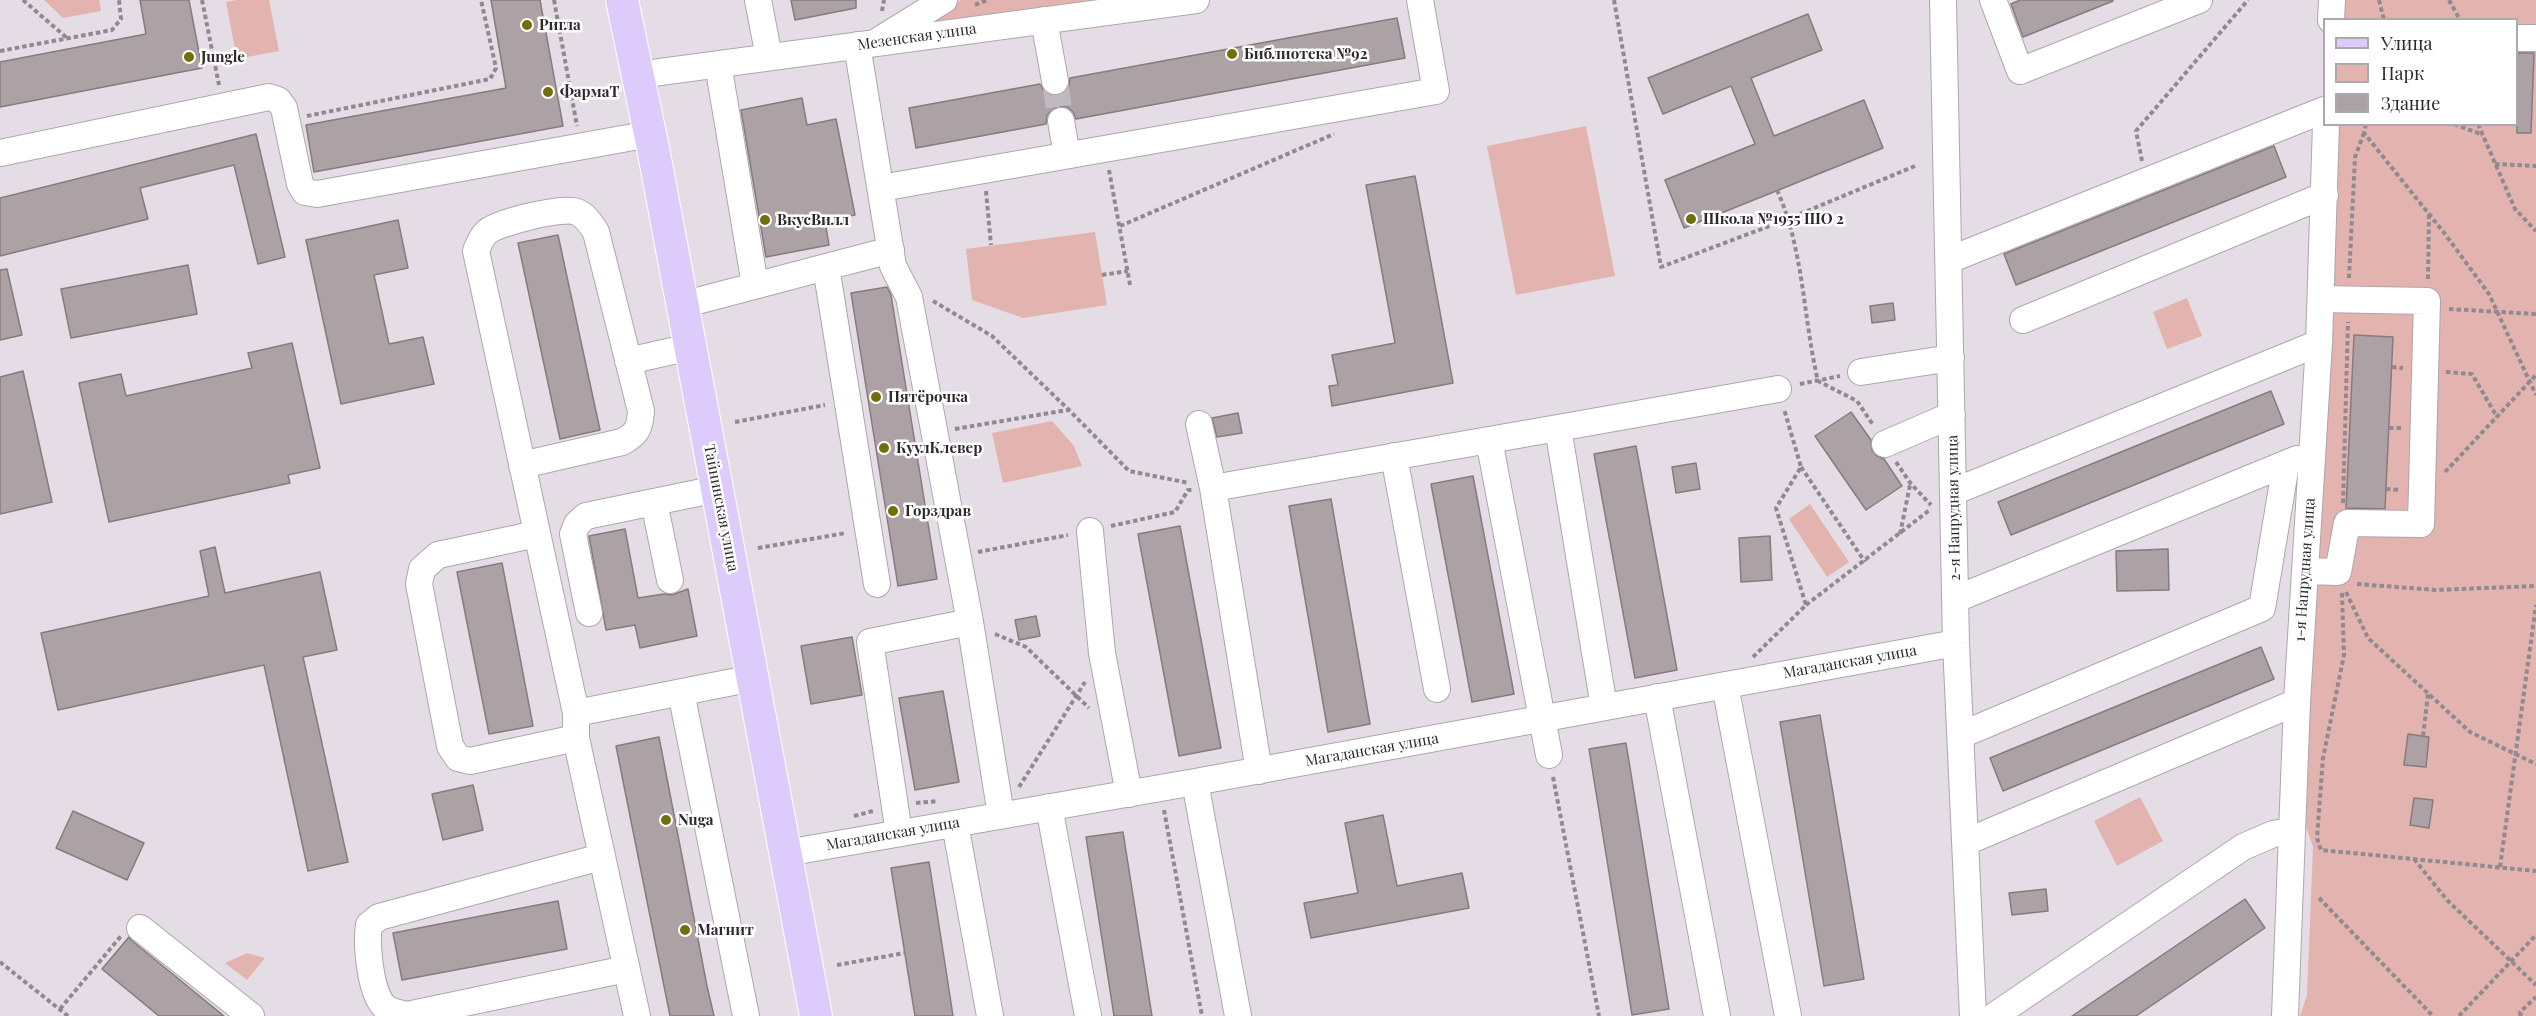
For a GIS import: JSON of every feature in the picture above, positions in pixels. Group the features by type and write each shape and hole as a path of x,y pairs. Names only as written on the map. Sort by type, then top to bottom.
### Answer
{"main road":[{"name":"Тайнинская улица","path":"622,0 650,134 816,1016"}],"street":[{"path":"759,0 769,57"},
{"path":"944,0 865,44 880,188 893,266 909,297 936,433 970,622 1001,815"},
{"name":"Мезенская улица","path":"638,75 1196,0"},
{"path":"880,188 1436,91 1420,0"},
{"name":"2-я Напрудная улица","path":"1943,0 1952,415 1944,500 1956,599 1973,1016"},
{"path":"1993,0 2020,71 2199,0"},
{"path":"2331,18 2332,0"},
{"path":"1044,20 1054,81"},
{"path":"2518,38 2536,38"},
{"path":"718,64 755,285"},
{"path":"0,153 269,97 278,100 284,108 300,184 305,192 317,194 650,134"},
{"path":"1948,260 2323,111"},
{"path":"1061,121 1067,155"},
{"name":"1-я Напрудная улица","path":"2286,1016 2291,831 2321,300 2326,126"},
{"path":"2023,320 2325,195"},
{"path":"522,465 622,442 636,435 640,426 641,411 596,232 589,220 577,212 564,209 498,226 488,231 481,239 476,251 522,465 537,534 601,857 637,1016"},
{"path":"682,305 891,250"},
{"path":"826,267 878,584"},
{"path":"2305,571 2338,572 2347,523 2421,524 2427,304 2349,312 2321,300"},
{"path":"1944,500 2319,337"},
{"path":"628,361 690,346"},
{"path":"1861,372 1950,358"},
{"path":"1213,488 1778,389"},
{"path":"1885,444 1952,415"},
{"path":"1199,424 1213,488 1259,771"},
{"path":"1558,428 1604,707"},
{"path":"1489,440 1549,755"},
{"path":"1956,599 2312,452"},
{"path":"1394,456 1437,689"},
{"path":"1960,735 2262,608 2286,464"},
{"path":"589,613 573,534 577,524 586,516 717,489"},
{"path":"654,502 670,580"},
{"path":"1090,531 1102,653 1129,794"},
{"path":"537,534 438,555 422,569 419,584 450,746 458,758 470,761 681,692 753,678"},
{"path":"899,833 870,642 970,622"},
{"name":"Магаданская улица","path":"786,853 1259,771 1956,642"},
{"path":"1725,685 1788,1016"},
{"path":"681,692 746,1016"},
{"path":"1656,697 1717,1016"},
{"path":"1966,842 2297,702"},
{"path":"1195,782 1238,1016"},
{"path":"1049,807 1088,1016"},
{"path":"955,824 990,1016"},
{"path":"1994,1016 2243,847 2273,834 2291,831"},
{"path":"601,857 379,917 369,925 367,938 375,991 383,1005 392,1011 407,1014 626,969"},
{"path":"140,928 251,1016"}],"path":[{"path":"23,0 67,38"},
{"path":"0,51 117,27 122,20 119,0"},
{"path":"202,0 224,106"},
{"path":"287,120 490,79 496,68 481,0"},
{"path":"554,0 581,146"},
{"path":"1614,0 1660,267 1788,219 1915,166"},
{"path":"2147,181 2136,131 2248,0"},
{"path":"2379,0 2384,18"},
{"path":"2449,0 2459,18"},
{"path":"2347,523 2342,516 2349,244 2355,157 2366,126"},
{"path":"2459,126 2483,135"},
{"path":"2479,126 2515,209 2536,231"},
{"path":"1120,226 1338,133"},
{"path":"2364,133 2429,213 2489,294 2500,313 2536,395"},
{"path":"1105,148 1130,285"},
{"path":"2495,164 2536,166"},
{"path":"984,170 991,245"},
{"path":"1777,190 1788,219 1799,263 1810,344 1818,381"},
{"path":"2429,213 2427,304 2500,313 2536,314"},
{"path":"1102,275 1128,271"},
{"path":"926,295 992,336 1129,471 1213,488"},
{"path":"2349,312 2360,325"},
{"path":"2319,337 2349,312"},
{"path":"2392,367 2472,375 2497,417"},
{"path":"1861,372 1778,389 1801,467 1865,562"},
{"path":"2386,489 2434,491 2441,477 2536,375"},
{"path":"1725,685 1806,605 1944,500 1911,484 1857,401 1818,381"},
{"path":"735,422 848,401"},
{"path":"936,433 1069,410"},
{"path":"1801,467 1776,508 1806,605"},
{"path":"1900,534 1911,484"},
{"path":"758,548 869,529"},
{"path":"2536,764 2470,732 2368,638 2341,584 2344,655 2323,758 2317,838 2321,850 2536,871"},
{"path":"2353,584 2436,590 2536,586"},
{"path":"2500,867 2536,605"},
{"path":"970,622 1026,647 1118,735"},
{"path":"1001,815 1102,653"},
{"path":"2423,736 2428,693"},
{"path":"1549,755 1599,1016"},
{"path":"1160,788 1202,1016"},
{"path":"2414,858 2448,900 2536,985"},
{"path":"2319,898 2433,1016"},
{"path":"60,1009 125,932 140,928"},
{"path":"2459,1016 2536,935"},
{"path":"837,965 905,953"},
{"path":"0,962 68,1016"},
{"path":"2520,1016 2520,1012 2536,997"}],"green space":[{"path":"44,0 99,0 101,11 63,18"},
{"path":"269,0 279,51 237,59 226,2"},
{"path":"961,0 1157,0 905,34"},
{"path":"2339,0 2536,0 2536,1016 2300,1016 2307,995 2313,847 2304,821 2334,126 2518,126 2518,18 2338,18"},
{"path":"1586,126 1615,276 1516,295 1487,146"},
{"path":"1095,232 1107,305 1023,318 972,300 966,249"},
{"path":"2187,298 2202,336 2167,349 2153,312"},
{"path":"1052,421 1074,446 1082,466 1003,483 992,433"},
{"path":"1810,504 1849,562 1827,577 1789,519"},
{"path":"2140,797 2163,841 2117,866 2094,821"},
{"path":"247,953 265,958 247,980 225,963"}],"building":[{"path":"140,0 189,0 202,68 0,107 0,62 146,34"},
{"path":"491,0 540,0 563,126 314,172 306,125 506,88"},
{"path":"791,0 856,0 856,8 795,20"},
{"path":"2020,0 2113,1 2023,37 2011,4"},
{"path":"1808,14 1822,50 1751,78 1774,136 1864,100 1883,148 1684,228 1665,180 1755,144 1731,86 1663,114 1648,78"},
{"path":"1397,18 1405,58 1076,119 1067,107 1058,106 1047,115 1046,124 916,148 909,108 1040,84 1044,91 1057,96 1065,92 1070,78"},
{"path":"2518,53 2534,53 2531,133 2517,133"},
{"path":"802,98 807,125 836,119 855,215 825,221 829,245 766,257 741,110"},
{"path":"256,134 285,257 258,264 234,165 140,188 148,219 0,256 0,198"},
{"path":"2274,146 2286,177 2016,285 2004,254"},
{"path":"1415,176 1453,383 1332,406 1329,386 1338,385 1332,355 1395,343 1366,185"},
{"path":"398,220 408,268 374,275 389,344 423,337 434,384 341,404 306,240"},
{"path":"558,235 600,430 560,439 518,243"},
{"path":"188,265 197,314 71,338 61,289"},
{"path":"7,269 22,335 0,340 0,270"},
{"path":"887,287 891,295 937,579 898,586 851,293"},
{"path":"1893,303 1895,320 1872,323 1870,306"},
{"path":"2354,335 2393,337 2385,509 2346,508"},
{"path":"292,343 320,468 288,475 290,483 109,522 79,383 121,374 126,396 252,368 248,353"},
{"path":"23,371 52,502 0,514 0,377"},
{"path":"2271,391 2284,424 2011,535 1998,502"},
{"path":"1851,412 1871,440 1872,450 1884,459 1902,486 1866,510 1815,436"},
{"path":"1238,413 1242,433 1217,437 1212,418"},
{"path":"1636,446 1677,670 1635,678 1594,454"},
{"path":"1696,463 1700,489 1676,493 1672,467"},
{"path":"1473,476 1514,694 1472,702 1431,484"},
{"path":"1331,499 1370,724 1328,732 1289,506"},
{"path":"1180,526 1221,748 1179,756 1138,534"},
{"path":"625,529 638,598 672,595 688,589 697,636 640,648 635,625 606,630 589,536"},
{"path":"1770,536 1772,580 1741,582 1739,538"},
{"path":"215,547 225,593 320,572 337,650 303,657 348,862 308,871 264,665 58,710 41,633 209,596 200,551"},
{"path":"2168,549 2169,590 2117,591 2116,551"},
{"path":"502,563 533,726 489,734 457,572"},
{"path":"1036,616 1040,636 1019,640 1015,620"},
{"path":"852,637 862,695 811,704 801,646"},
{"path":"2261,647 2274,679 2003,791 1990,758"},
{"path":"943,691 959,782 915,790 899,698"},
{"path":"1820,715 1864,979 1824,986 1780,722"},
{"path":"2408,734 2429,737 2426,767 2404,765"},
{"path":"659,737 714,1016 670,1016 616,746"},
{"path":"1626,743 1669,1009 1632,1015 1589,749"},
{"path":"473,785 483,830 443,840 432,794"},
{"path":"2414,798 2433,800 2429,828 2410,825"},
{"path":"73,811 144,843 127,880 56,848"},
{"path":"1383,815 1397,886 1462,873 1469,908 1311,938 1304,903 1358,893 1345,823"},
{"path":"1123,832 1152,1016 1114,1016 1086,837"},
{"path":"929,862 953,1016 915,1016 891,868"},
{"path":"2046,889 2048,911 2012,915 2009,893"},
{"path":"2245,899 2265,928 2136,1016 2072,1016"},
{"path":"558,901 567,949 402,980 393,933"},
{"path":"129,937 224,1016 159,1016 102,969"}],"tunnel":[{"path":"1055,81 1061,121"}],"place":[{"name":"Ригла","path":"527,25"},
{"name":"Библиотека №92","path":"1232,54"},
{"name":"Jungle","path":"189,57"},
{"name":"ФармаТ","path":"548,92"},
{"name":"Школа №1955 ШО 2","path":"1691,219"},
{"name":"ВкусВилл","path":"765,220"},
{"name":"Пятёрочка","path":"876,397"},
{"name":"КуулКлевер","path":"884,448"},
{"name":"Горздрав","path":"893,511"},
{"name":"Nuga","path":"666,820"},
{"name":"Магнит","path":"685,930"}]}
